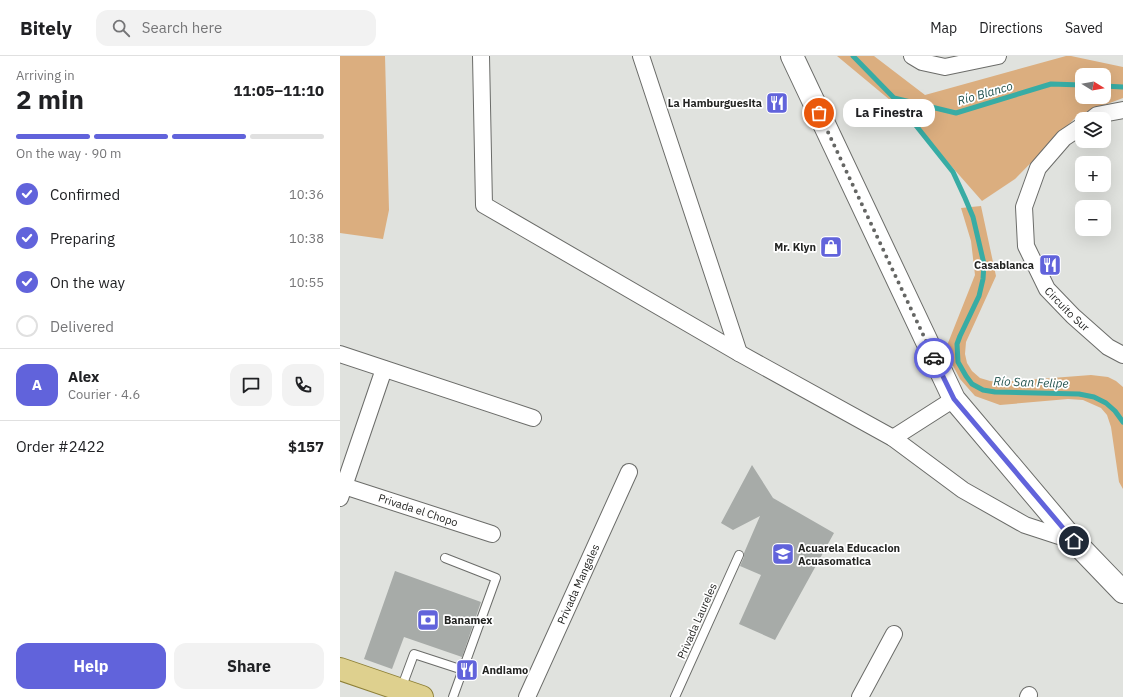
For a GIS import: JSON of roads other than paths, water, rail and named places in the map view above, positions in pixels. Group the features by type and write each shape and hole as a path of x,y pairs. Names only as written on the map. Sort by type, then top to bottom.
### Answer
{"main road":[{"path":"340,669 422,697"}],"street":[{"path":"481,56 484,206 739,353 893,438 964,490 1024,525 1074,541"},
{"path":"640,56 739,353"},
{"path":"792,56 954,399 1074,541 1123,592"},
{"path":"919,58 946,67 998,56"},
{"path":"1111,112 1123,110"},
{"name":"Circuito Sur","path":"1075,131 1064,138 1038,168 1024,207 1026,246 1047,289 1073,316 1108,347 1123,355"},
{"path":"340,354 533,418"},
{"path":"342,492 384,369"},
{"path":"893,438 954,399"},
{"name":"Privada Mangales","path":"526,697 629,472"},
{"name":"Privada el Chopo","path":"342,492 492,534"},
{"path":"860,697 894,634"}],"lane":[{"name":"Privada Laureles","path":"675,697 739,555"},
{"path":"445,558 496,578 453,697"},
{"path":"401,689 414,654 463,670"}],"waterway":[{"name":"Río San Felipe","path":"853,56 894,98 953,172 973,217 984,264 983,279 979,296 957,344 958,362 966,376 972,384 983,390 995,392 1079,394 1094,397 1106,403 1115,411 1123,422"},
{"name":"Río Blanco","path":"894,98 956,113 1051,84 1075,85"},
{"name":"Río Blanco","path":"1111,86 1123,87"}],"place":[{"name":"La Hamburguesita","path":"777,103"},
{"name":"La Finestra","path":"819,113"},
{"name":"Mr. Klyn","path":"831,247"},
{"name":"Casablanca","path":"1050,265"},
{"name":"Acuarela Educacion Acuasomatica","path":"783,554"},
{"name":"Banamex","path":"428,620"},
{"name":"Andiamo","path":"467,670"}]}
